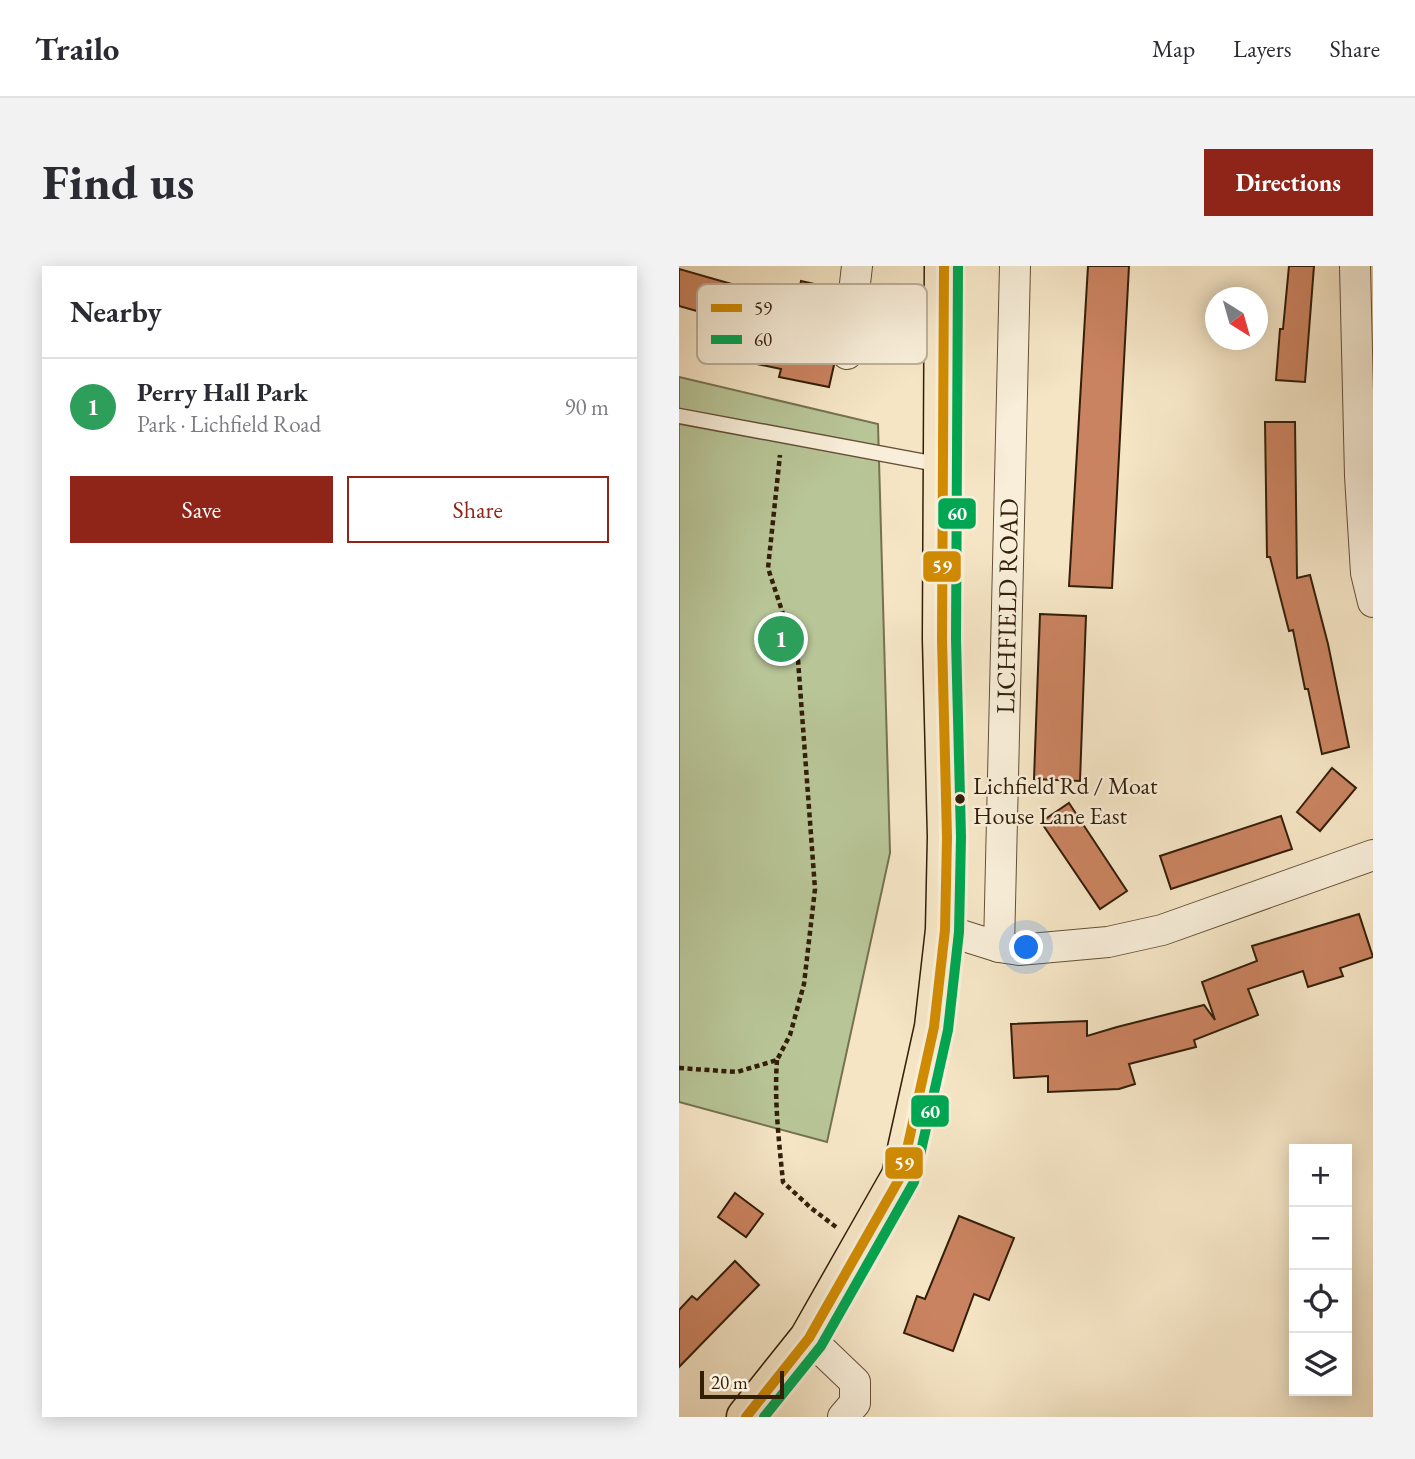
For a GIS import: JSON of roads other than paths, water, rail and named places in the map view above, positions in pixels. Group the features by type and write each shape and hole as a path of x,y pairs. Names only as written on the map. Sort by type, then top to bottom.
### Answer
{"main road":[{"path":"746,1417 809,1338 901,1176 934,1027 945,930 947,837 942,639 944,266"}],"street":[{"path":"855,284 857,266"},
{"name":"LICHFIELD ROAD","path":"999,947 1015,266"},
{"path":"1355,266 1367,475 1367,573 1373,602"},
{"path":"945,930 999,947 1019,950 1108,942 1162,930 1373,855"},
{"path":"809,1338 855,1382 855,1403 843,1417"}],"lane":[{"path":"679,416 944,466"}],"place":[{"name":"Perry Hall Park","path":"781,639"},
{"name":"Lichfield Rd / Moat House Lane East","path":"960,799"}]}
